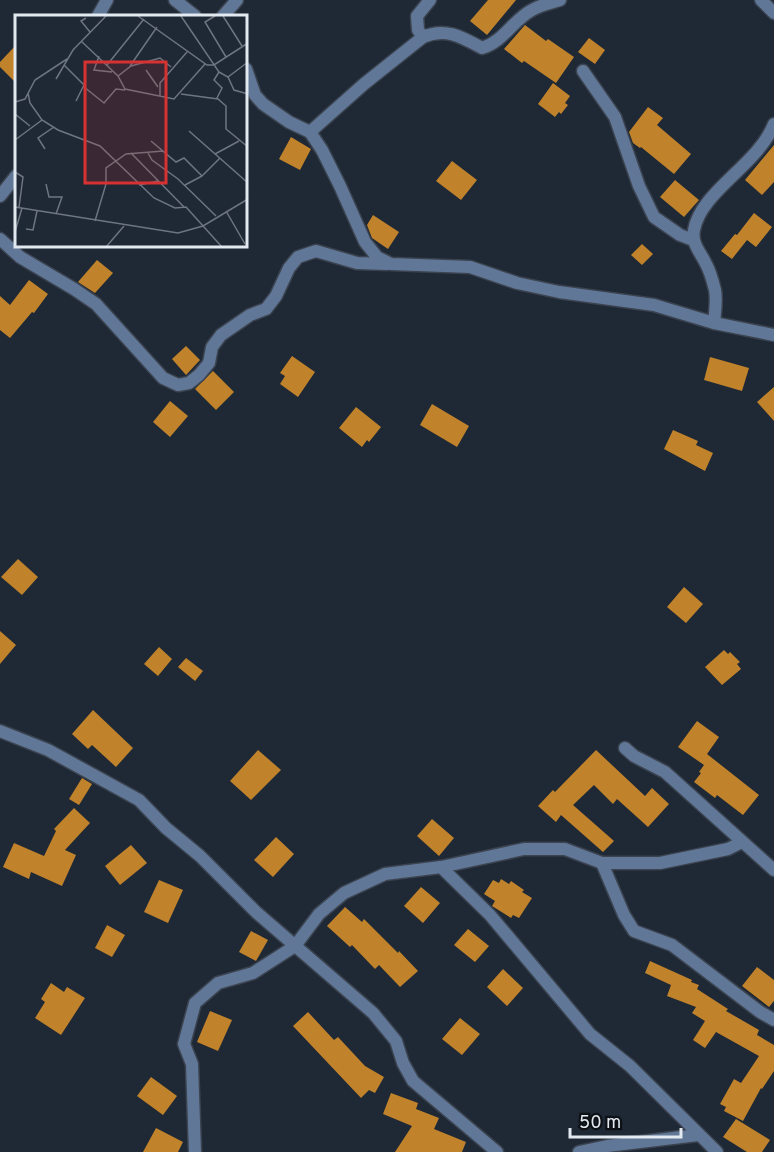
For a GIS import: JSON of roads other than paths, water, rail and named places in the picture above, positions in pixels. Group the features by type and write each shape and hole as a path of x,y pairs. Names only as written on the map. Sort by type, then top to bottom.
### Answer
{"street":[{"path":"99,15 107,0"},
{"path":"175,0 194,15"},
{"path":"224,15 237,0"},
{"path":"423,37 418,30 417,16 430,0"},
{"path":"310,132 364,84 423,37 446,32 458,35 482,48 494,44 509,28 533,9 560,0"},
{"path":"761,0 774,13"},
{"path":"583,71 615,117 639,186 654,217 680,235 693,240"},
{"path":"250,96 289,122 310,132 322,150 365,242 377,257 391,264"},
{"path":"714,322 715,292 708,266 693,240 694,228 710,199 744,167 770,135 774,124"},
{"path":"0,196 15,177"},
{"path":"0,239 20,257 64,282 96,304 163,378 178,385 189,383 199,375 209,363 212,346 221,334 250,315 266,309 276,296 289,268 298,257 316,251 357,263 470,267 517,283 559,292 654,305 774,336"},
{"path":"0,731 48,750 139,800 330,978 361,1002 386,1027 396,1041 413,1081 497,1152"},
{"path":"625,748 634,756 665,772 774,870"},
{"path":"195,1152 192,1064 184,1044 195,1003 218,983 253,973 295,946 319,914 344,893 385,874 441,867 524,849 565,849 602,863 660,863 728,849 742,842"},
{"path":"602,863 624,915 634,931 672,945 760,1012 774,1020"},
{"path":"441,867 490,915 590,1034 630,1066 717,1152"},
{"path":"579,1152 607,1146 698,1135"}]}
